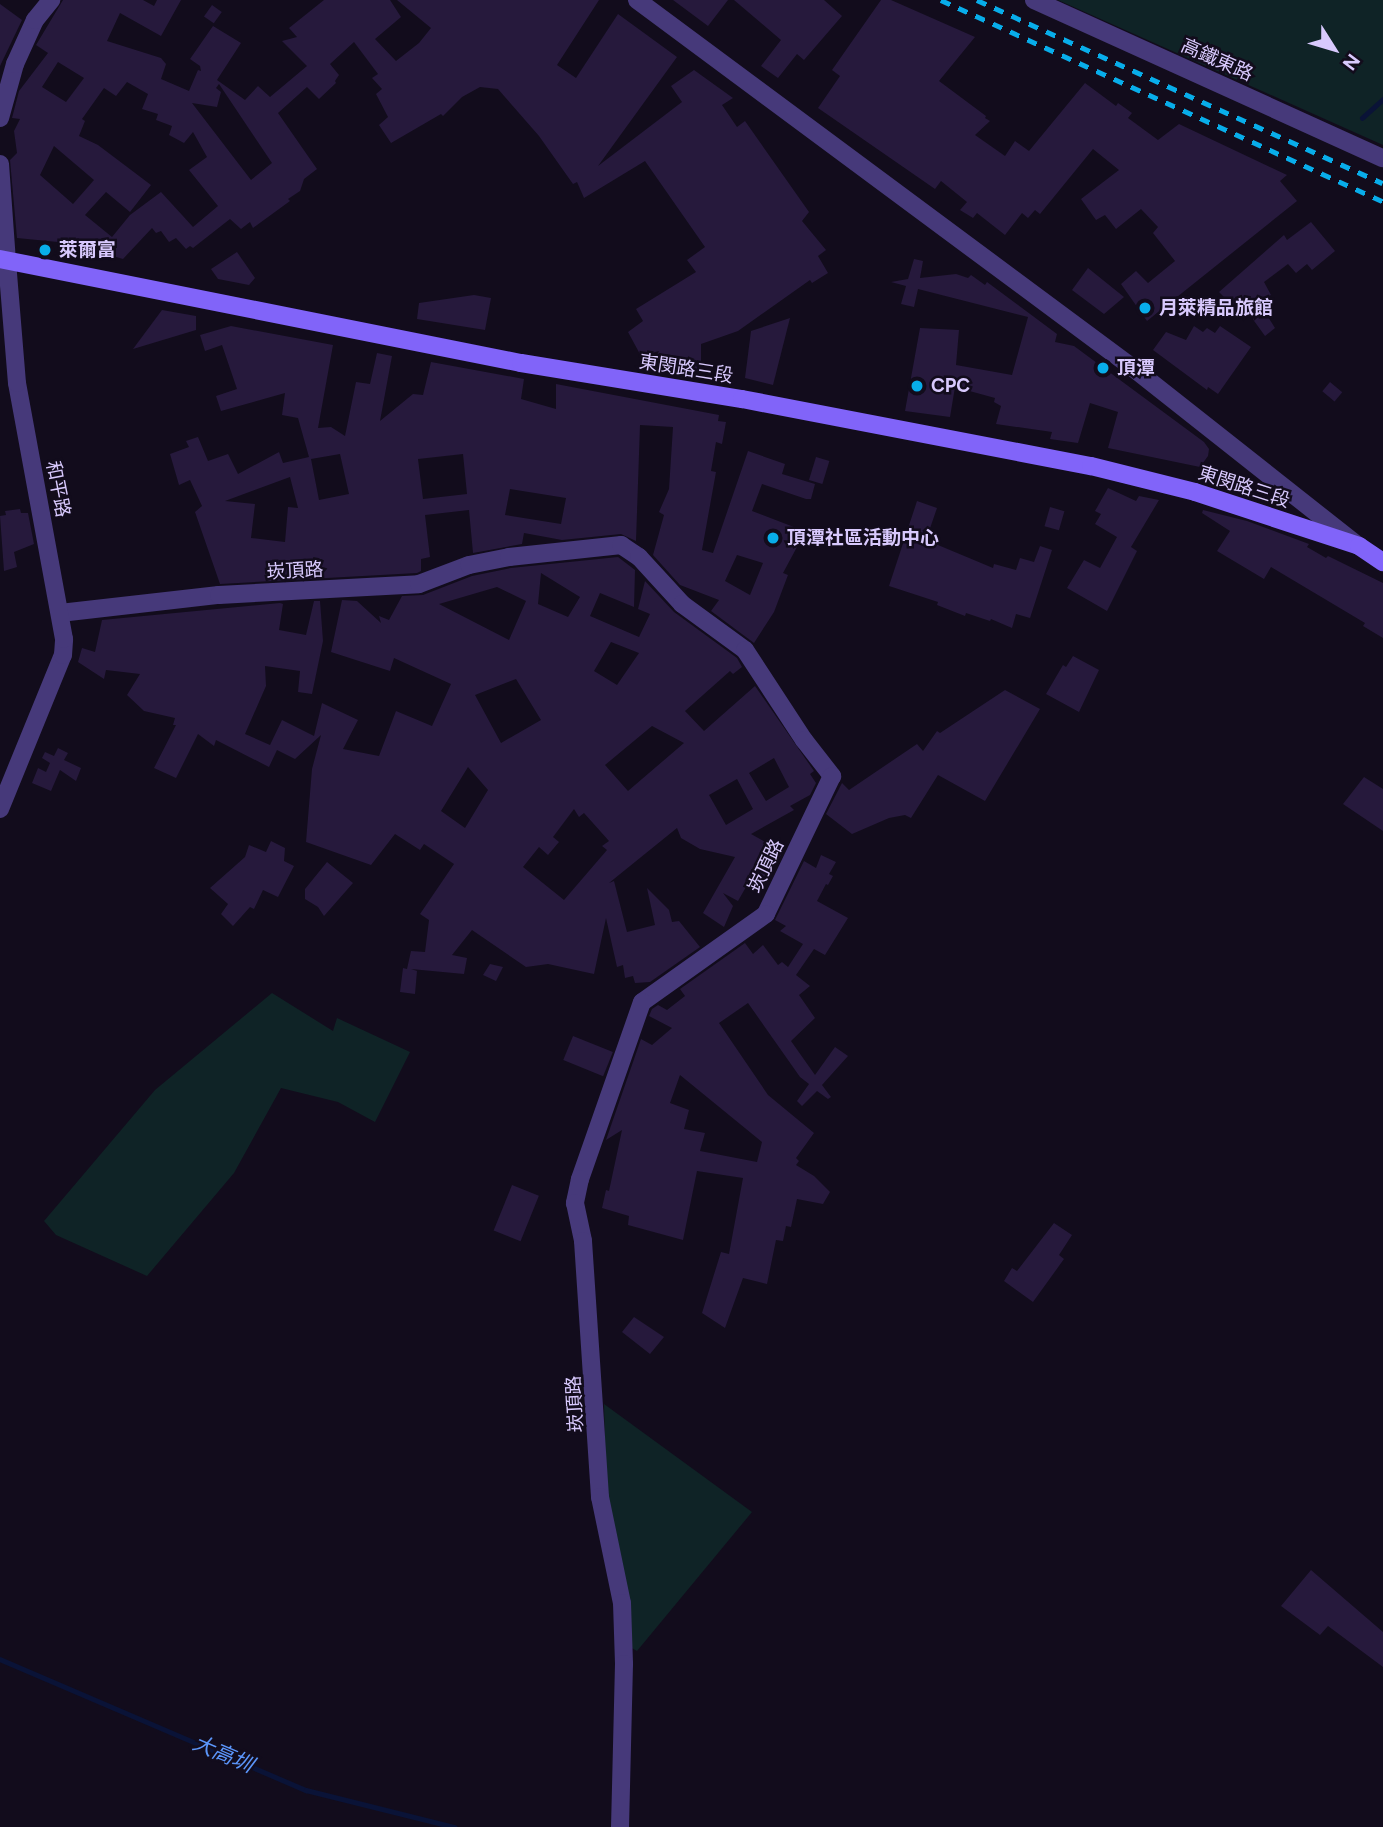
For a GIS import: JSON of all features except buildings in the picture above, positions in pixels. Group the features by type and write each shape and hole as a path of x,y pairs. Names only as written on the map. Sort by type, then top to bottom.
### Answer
{"main road":[{"name":"東閔路三段","path":"4,260 521,362 742,399 1091,466 1195,492 1359,546 1383,562"}],"street":[{"path":"0,118 15,64 35,20 51,0"},
{"path":"637,0 1133,368 1359,546"},
{"name":"高鐵東路","path":"1034,0 1383,158"},
{"name":"和平路","path":"0,164 4,260 17,383 60,613 64,655 0,809"},
{"name":"崁頂路","path":"60,613 219,596 419,584 469,565 509,557 621,545 639,557 682,604 745,650 804,740 832,776 766,914 642,1002 634,1018 575,1203 583,1241 594,1365 600,1497 622,1604 624,1664 620,1827"}],"green space":[{"path":"1058,0 1383,0 1383,145"},
{"path":"272,993 333,1031 337,1018 410,1052 375,1122 338,1102 281,1088 234,1173 147,1276 56,1235 44,1221 155,1090"},
{"path":"604,1404 752,1512 637,1651 630,1647 607,1513"}],"waterway":[{"path":"1362,118 1383,99"},
{"name":"大高圳","path":"0,1659 306,1790 454,1827"}],"railway":[{"path":"941,0 1383,201"},
{"path":"977,0 1383,183"}],"place":[{"name":"萊爾富","path":"45,250"},
{"name":"月萊精品旅館","path":"1145,308"},
{"name":"頂潭","path":"1103,368"},
{"name":"CPC","path":"917,386"},
{"name":"頂潭社區活動中心","path":"773,538"}]}
